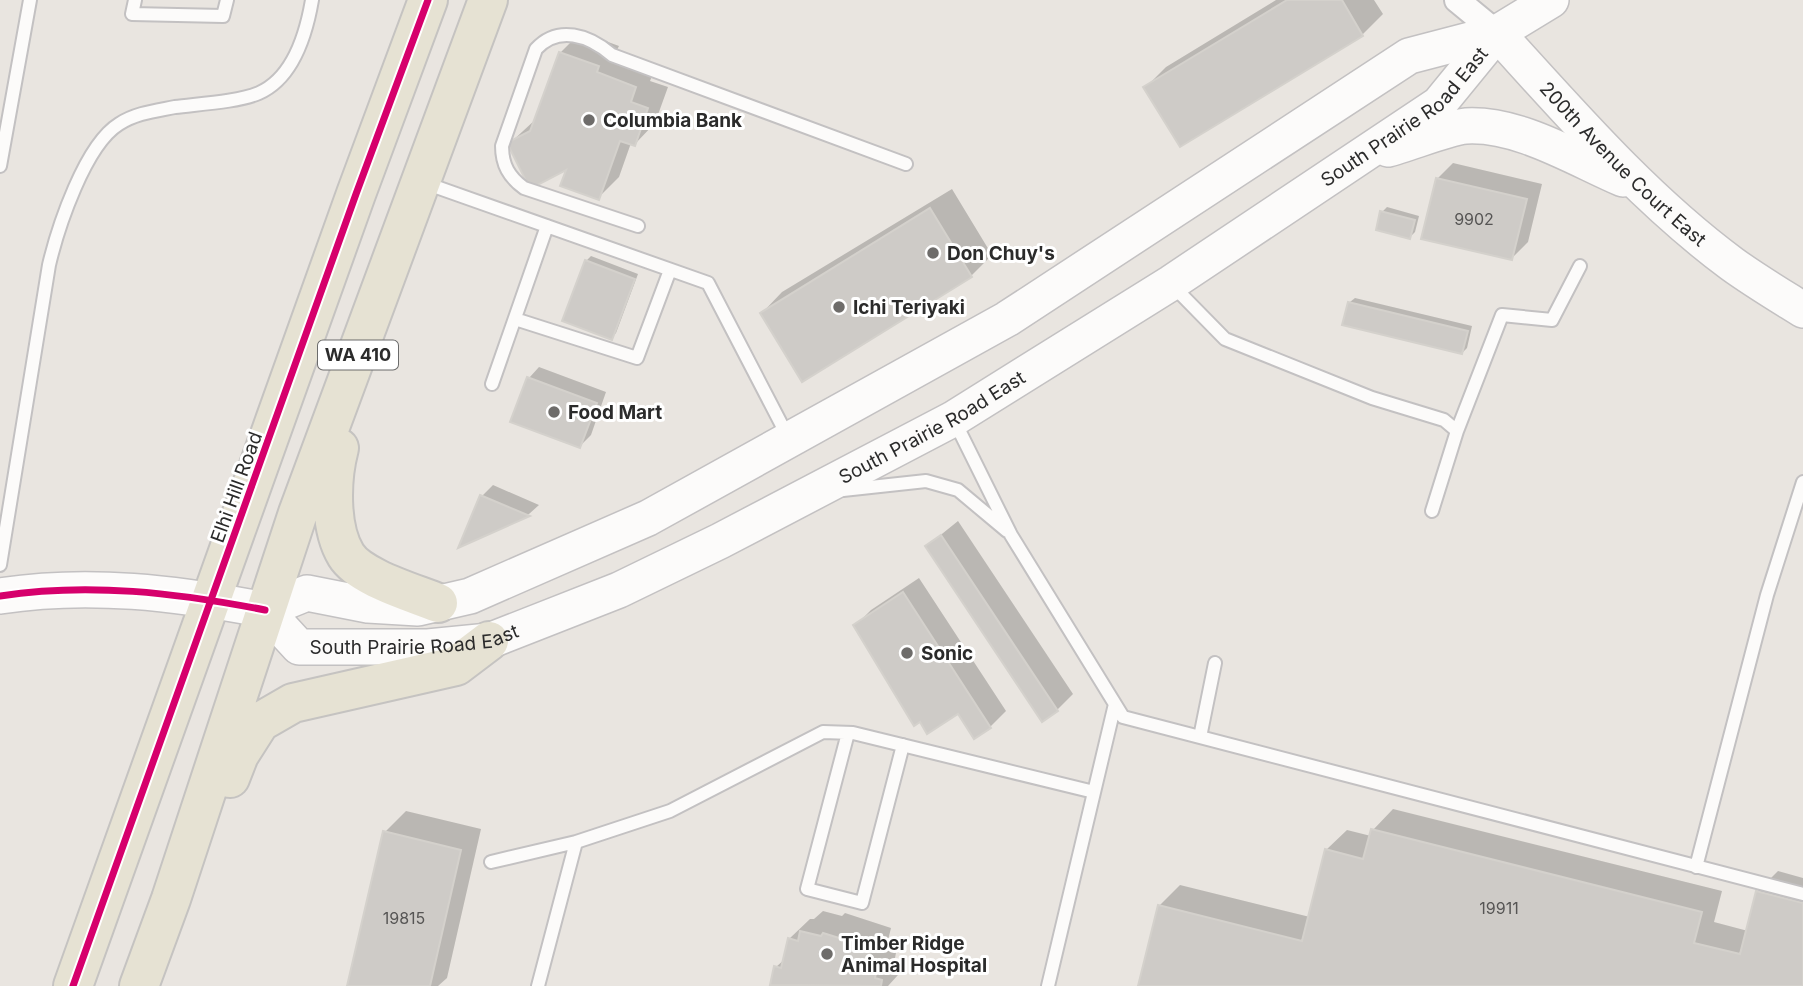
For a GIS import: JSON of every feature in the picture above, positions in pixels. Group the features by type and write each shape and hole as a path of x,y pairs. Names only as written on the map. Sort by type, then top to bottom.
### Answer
{"main road":[{"name":"Elhi Hill Road","path":"73,986 428,0"},
{"name":"WA 410","path":"139,986 172,899 265,610 488,0"},
{"name":"South Prairie Road East","path":"1497,33 1438,104 1171,283 953,419 619,590 489,641 428,647 299,647 265,610 307,593 368,605 418,608 470,596 635,524 1007,319 1409,56 1497,33 1551,0"},
{"name":"200th Avenue Court East","path":"1497,33 1610,157 1732,264 1803,310"},
{"path":"1361,156 1463,126 1490,127 1531,139 1648,190"},
{"path":"377,302 337,456 332,506 346,556 371,576 438,603"},
{"path":"0,596 60,589 103,590 211,599 265,610"},
{"path":"172,899 201,850 239,755 260,722 293,704 456,666 489,641"}],"street":[{"name":"200th Avenue Court East","path":"1457,0 1497,33"}],"lane":[{"path":"0,166 30,0"},
{"path":"135,0 132,14 223,16 227,0"},
{"path":"0,565 49,265 59,223 97,146 117,124 141,113 258,94 286,75 301,41 312,0"},
{"path":"638,226 524,188 512,180 502,160 502,146 536,49 545,39 561,33 597,42 612,55 906,164"},
{"path":"422,182 708,283 790,440"},
{"path":"492,384 547,226"},
{"path":"1432,511 1457,431 1502,315 1552,320 1580,266"},
{"path":"515,319 637,358 670,270"},
{"path":"1171,283 1224,339 1397,407 1444,420 1457,431"},
{"path":"953,419 1011,535 1123,717 1803,894"},
{"path":"811,493 926,481 958,490 1011,535"},
{"path":"1696,867 1767,595 1803,482"},
{"path":"1200,737 1215,663"},
{"path":"1048,986 1115,704"},
{"path":"491,862 576,842 670,811 823,732 848,733 1094,792"},
{"path":"848,733 807,889 862,903 903,746"},
{"path":"538,986 576,842"}],"building":[{"path":"1287,0 1342,0 1363,36 1180,147 1143,87"},
{"name":"Columbia Bank","path":"559,52 599,66 597,72 636,87 631,102 648,108 635,146 620,141 599,200 560,186 566,170 530,189 507,143 530,131"},
{"path":"1436,178 1527,199 1512,260 1421,239"},
{"path":"930,208 972,277 802,382 760,313"},
{"path":"1380,211 1415,220 1410,239 1376,230"},
{"path":"585,260 635,279 612,340 562,321"},
{"path":"1348,302 1468,331 1462,354 1342,325"},
{"name":"Food Mart","path":"527,377 597,403 580,448 510,422"},
{"path":"480,495 530,516 458,548"},
{"path":"941,535 1058,711 1042,722 925,546"},
{"name":"Sonic","path":"903,592 991,728 974,739 958,714 927,734 920,722 914,726 853,625"},
{"path":"1371,829 1702,912 1694,943 1740,954 1756,891 1803,903 1803,986 1138,986 1158,905 1302,941 1325,849 1363,859"},
{"path":"383,831 461,850 430,986 347,986"},
{"name":"Timber Ridge Animal Hospital","path":"800,931 821,936 823,933 871,948 868,960 878,963 875,978 882,980 881,986 770,985 774,966 781,968 788,938 798,941"}],"cycle path":[{"path":"73,986 428,0"},
{"path":"0,596 67,590 133,591 265,610"}],"place":[{"name":"Columbia Bank","path":"589,120"},
{"name":"Don Chuy's","path":"933,253"},
{"name":"Ichi Teriyaki","path":"839,307"},
{"name":"Food Mart","path":"554,412"},
{"name":"Sonic","path":"907,653"},
{"name":"Timber Ridge Animal Hospital","path":"827,954"}]}
